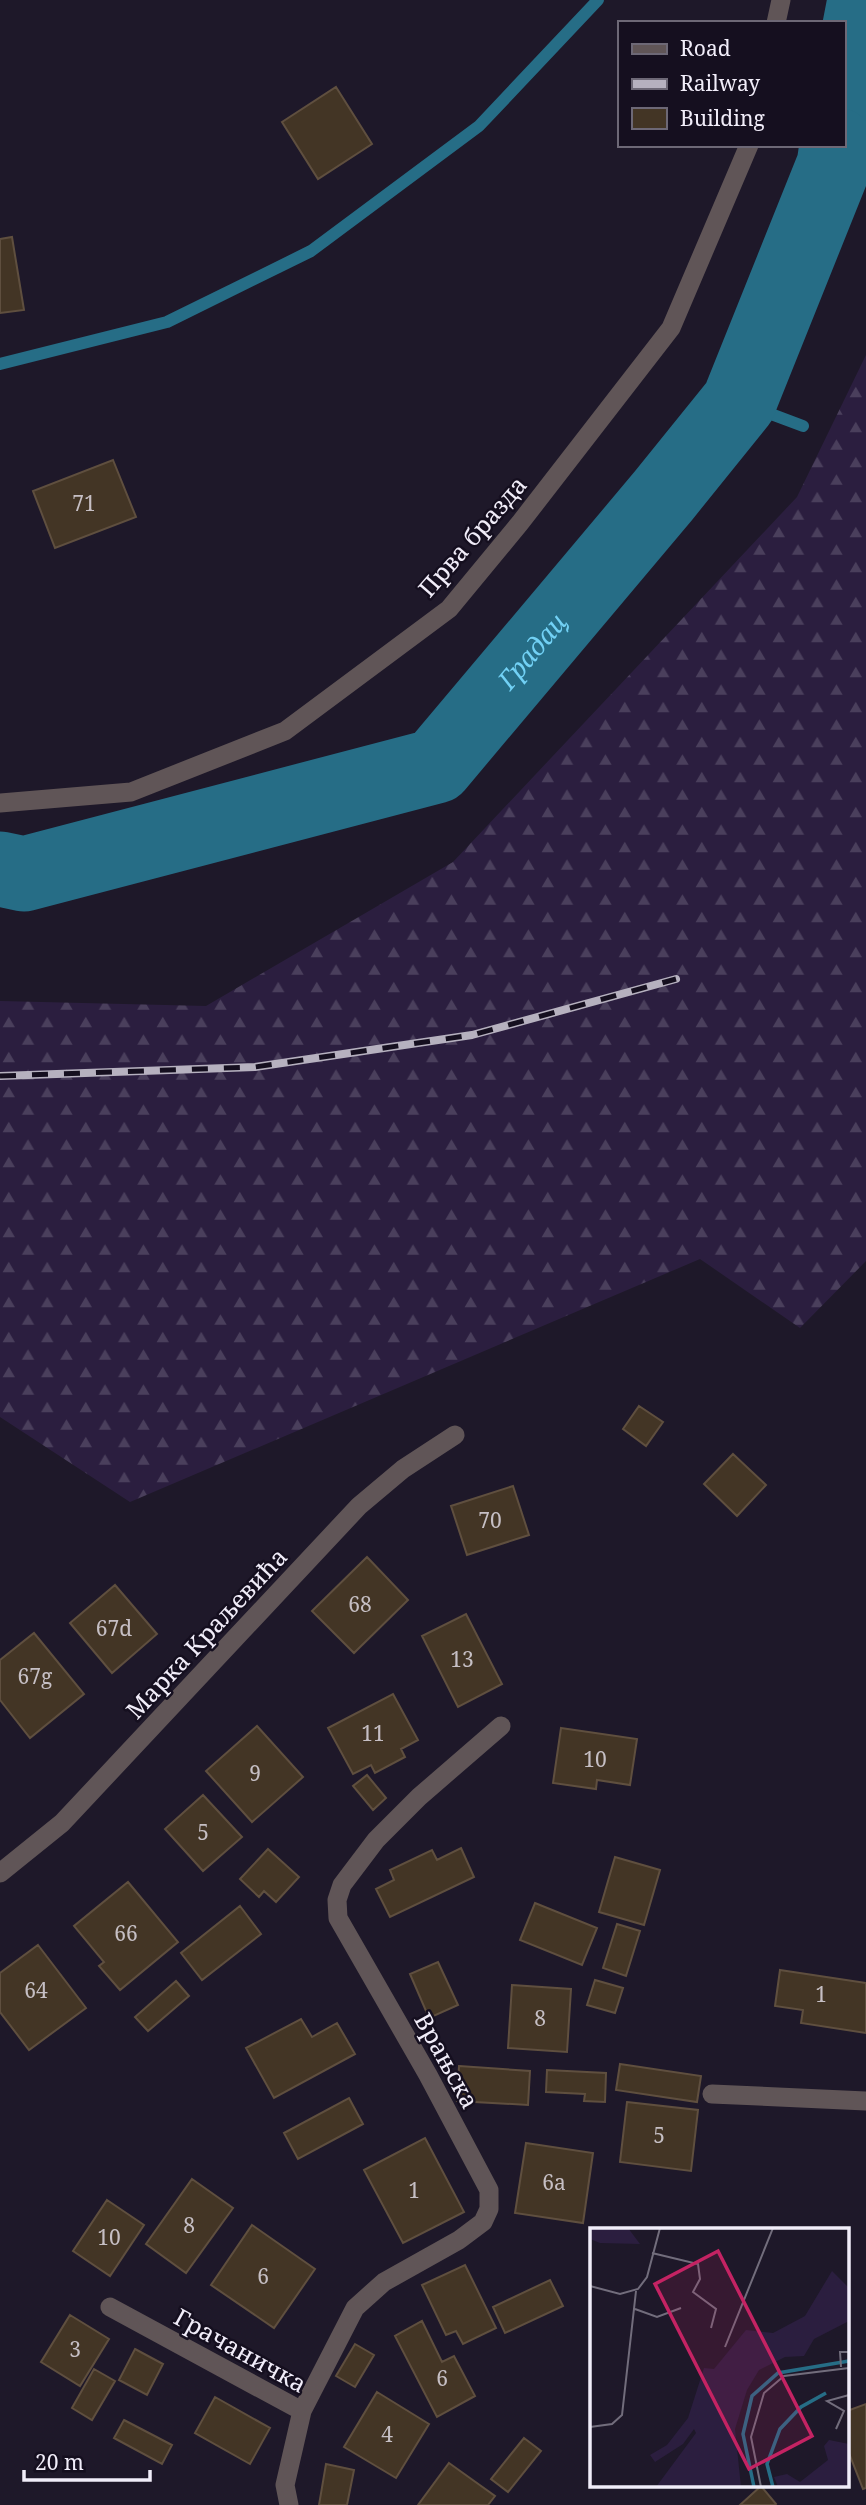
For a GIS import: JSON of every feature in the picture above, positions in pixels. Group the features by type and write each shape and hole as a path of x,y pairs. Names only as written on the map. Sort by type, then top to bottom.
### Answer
{"street":[{"path":"776,21 781,0"},
{"name":"Прва бразда","path":"0,803 131,792 285,731 449,609 520,523 671,328 748,147"},
{"name":"Марка Краљевића","path":"0,1872 62,1823 359,1506 404,1469 455,1435"},
{"name":"Врањска","path":"302,2411 355,2308 384,2282 459,2240 482,2222 489,2209 489,2190 428,2075 338,1918 337,1900 342,1885 376,1840 419,1797 501,1726"},
{"path":"712,2094 866,2101"},
{"name":"Грачаничка","path":"110,2307 302,2411 285,2485 289,2505"}],"green space":[{"path":"866,355 866,1261 800,1328 700,1259 130,1502 0,1417 0,1001 206,1006 453,862 797,497"}],"building":[{"path":"336,87 372,144 318,179 282,122"},
{"path":"12,237 24,310 0,313 0,239"},
{"path":"113,460 136,517 55,548 33,491"},
{"path":"639,1406 663,1422 646,1446 623,1429"},
{"path":"733,1454 766,1485 737,1516 704,1484"},
{"path":"513,1486 529,1535 467,1555 451,1506"},
{"path":"367,1557 408,1600 354,1653 312,1611"},
{"path":"115,1585 157,1634 112,1673 70,1623"},
{"path":"466,1614 502,1684 458,1707 422,1636"},
{"path":"34,1633 84,1694 30,1738 0,1700 0,1660"},
{"path":"393,1694 418,1740 401,1749 405,1757 375,1773 371,1765 353,1774 328,1728"},
{"path":"257,1726 303,1777 252,1822 206,1771"},
{"path":"561,1728 637,1739 630,1785 597,1780 596,1789 553,1783"},
{"path":"367,1775 386,1798 373,1810 353,1786"},
{"path":"203,1795 242,1837 203,1871 165,1829"},
{"path":"461,1848 474,1877 390,1917 376,1889 394,1880 390,1870 432,1850 437,1860"},
{"path":"268,1849 299,1877 276,1902 264,1891 259,1897 240,1879"},
{"path":"615,1857 660,1870 644,1925 599,1912"},
{"path":"128,1882 178,1942 120,1990 99,1966 104,1962 74,1926"},
{"path":"535,1903 597,1928 582,1965 520,1940"},
{"path":"240,1906 261,1934 202,1980 181,1953"},
{"path":"617,1924 640,1931 626,1976 603,1968"},
{"path":"38,1945 86,2008 29,2050 0,2012 0,1973"},
{"path":"438,1962 458,2005 429,2018 410,1974"},
{"path":"780,1970 866,1983 866,2033 801,2023 803,2010 775,2006"},
{"path":"595,1980 623,1988 615,2013 587,2005"},
{"path":"176,1981 189,1996 148,2031 135,2017"},
{"path":"512,1985 571,1989 567,2052 508,2048"},
{"path":"301,2019 312,2037 337,2023 355,2054 274,2098 246,2048"},
{"path":"620,2064 701,2076 697,2102 616,2090"},
{"path":"459,2066 530,2071 528,2105 457,2101"},
{"path":"547,2070 606,2073 605,2102 584,2101 585,2094 546,2092"},
{"path":"349,2098 363,2124 298,2159 284,2133"},
{"path":"627,2102 698,2110 691,2171 620,2162"},
{"path":"425,2138 464,2212 403,2243 364,2170"},
{"path":"526,2143 593,2153 583,2223 515,2213"},
{"path":"192,2179 233,2208 186,2273 146,2244"},
{"path":"107,2200 144,2225 110,2276 73,2251"},
{"path":"252,2225 315,2269 274,2328 211,2285"},
{"path":"465,2265 496,2328 463,2344 456,2331 446,2335 422,2285"},
{"path":"550,2280 563,2306 505,2333 493,2307"},
{"path":"70,2315 109,2339 80,2386 41,2362"},
{"path":"422,2321 442,2362 454,2356 475,2396 437,2417 395,2336"},
{"path":"355,2344 374,2355 355,2387 336,2376"},
{"path":"135,2349 163,2364 147,2395 119,2380"},
{"path":"94,2369 115,2381 92,2420 72,2408"},
{"path":"377,2392 429,2424 396,2478 344,2447"},
{"path":"215,2397 270,2428 250,2464 195,2433"},
{"path":"866,2404 866,2488 863,2489 848,2451 848,2411"},
{"path":"124,2420 172,2445 162,2464 114,2438"},
{"path":"524,2438 541,2451 508,2492 491,2479"},
{"path":"449,2463 495,2496 488,2505 418,2505"},
{"path":"326,2464 354,2470 347,2505 319,2505"},
{"path":"759,2488 763,2488 776,2504 775,2505 740,2505"}],"waterway":[{"path":"0,364 167,322 311,251 479,126 598,0"},
{"name":"Градац","path":"845,104 865,0"},
{"name":"Градац","path":"0,869 24,874 436,766 739,402 834,165 837,147"},
{"path":"739,402 803,426"}],"railway":[{"path":"0,1076 255,1067 472,1035 676,979"}]}
